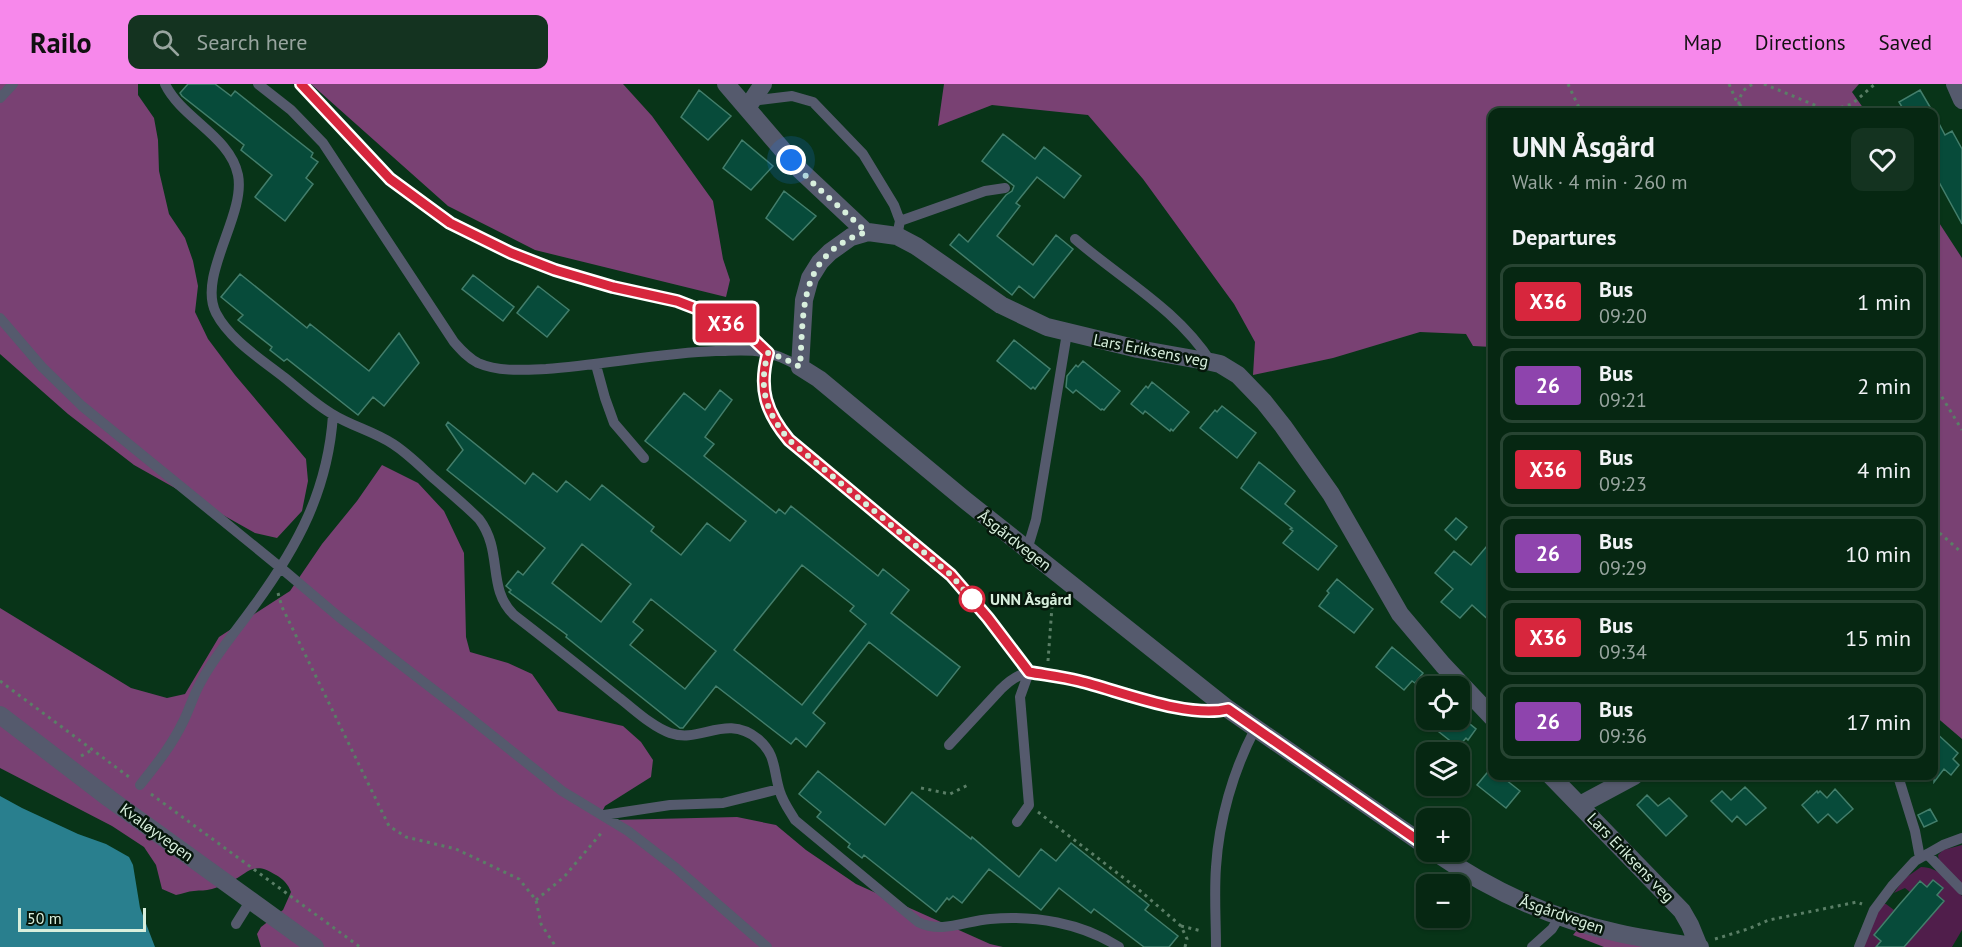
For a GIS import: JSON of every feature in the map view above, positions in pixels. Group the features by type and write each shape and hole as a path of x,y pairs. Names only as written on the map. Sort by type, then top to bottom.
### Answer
{"street":[{"path":"726,84 749,105 806,177 866,232 851,237 830,252 820,262 810,278 804,300 800,367"},
{"path":"749,105 763,84"},
{"path":"1955,84 1962,100"},
{"name":"Lars Eriksens veg","path":"866,232 899,228 916,246 1001,305 1027,319 1067,333 1220,364 1238,375 1283,426 1331,494 1400,615 1488,713"},
{"name":"Åsgårdvegen","path":"800,367 819,379 1027,550 1228,709 1416,839"},
{"name":"Kvaløyvegen","path":"0,715 110,799 315,947"},
{"name":"Lars Eriksens veg","path":"1555,780 1682,911 1699,947"},
{"path":"1580,805 1627,780"},
{"name":"Åsgårdvegen","path":"1452,862 1510,896 1560,916 1618,933 1699,947"}],"lane":[{"path":"0,98 13,84"},
{"path":"165,84 181,108 223,147 234,163 239,177 235,206 213,285 214,309 221,322 232,335 333,415 366,428 397,446 479,519 493,545 499,595 514,615 668,733 689,736 716,729 746,731 759,740 774,759 779,789 795,820 926,926 949,927 988,919 1033,920 1080,927 1119,947"},
{"path":"258,84 291,110 323,143 439,320 465,354 478,363 511,370 596,365 679,353 735,351 768,353 800,367"},
{"path":"301,84 390,179 450,223 511,253 555,270 613,287 677,301 703,311 748,334 768,353"},
{"path":"749,105 792,96 813,102 863,154 894,205 899,228 985,191 1005,188"},
{"path":"1075,239 1095,257 1122,274 1181,325 1198,342 1211,362"},
{"path":"0,318 22,346 76,400 339,617 562,791 608,817 676,868 767,947"},
{"path":"1027,550 1036,520 1067,333"},
{"path":"768,353 763,382 765,398 777,426 789,440 951,575 988,618 1029,672"},
{"path":"596,365 614,423 644,458"},
{"path":"140,785 168,750 201,680 281,568 299,537 317,497 328,460 333,415"},
{"path":"1017,822 1029,805 1020,697 1029,672"},
{"path":"949,745 1009,681 1029,672 1079,681 1190,710 1228,709"},
{"path":"1216,947 1216,867 1220,840 1233,781 1255,729"},
{"path":"1899,780 1924,856 1962,890"},
{"path":"608,817 670,806 723,803 779,789"},
{"path":"1859,947 1874,910 1915,861 1943,845 1962,838"},
{"path":"236,924 251,900"},
{"path":"1532,947 1552,928 1560,916"}],"path":[{"path":"1568,84 1579,108"},
{"path":"1729,84 1743,108"},
{"path":"1738,108 1742,92 1754,84"},
{"path":"1764,84 1822,108"},
{"path":"1839,108 1852,104 1875,84"},
{"path":"1938,391 1962,430"},
{"path":"1938,532 1962,553"},
{"path":"1047,675 1055,572"},
{"path":"274,578 282,607 388,825 406,837 456,849 519,879 536,900 541,924 556,947"},
{"path":"0,681 360,947"},
{"path":"79,757 92,750"},
{"path":"921,788 950,794 968,785"},
{"path":"1029,805 1138,889 1181,926 1187,939 1185,947"},
{"path":"536,900 564,877 608,817"},
{"path":"1699,947 1722,936 1749,929 1769,920 1857,902 1874,910"},
{"path":"1181,926 1200,931 1216,931"}],"shaded area":[{"path":"0,84 138,84 138,95 154,118 158,140 159,171 169,214 185,238 193,261 198,286 195,312 208,339 235,375 306,459 308,481 302,511 277,538 255,533 134,465 68,414 0,354"},
{"path":"311,84 623,84 652,116 713,201 723,259 730,280 726,297 535,250 448,206"},
{"path":"944,84 1859,84 1852,92 1863,108 1488,108 1488,347 1473,346 1466,334 1420,332 1333,358 1253,375 1255,342 1234,304 1143,179 1088,115 992,105 938,126"},
{"path":"1938,221 1962,258 1962,739 1938,718"},
{"path":"382,465 418,483 444,511 464,553 466,637 470,652 508,663 532,674 558,711 623,726 641,742 653,760 651,777 605,806 601,814 614,820 737,817 776,825 806,850 856,884 990,944 1003,947 261,947 257,934 261,927 283,910 291,892 287,884 279,877 262,868 256,868 219,887 176,895 162,889 156,865 144,847 112,826 0,768 0,608 131,688 167,698 185,694 219,637 290,591 322,544 357,501"},
{"path":"1962,845 1962,884 1939,861 1938,855 1943,850"},
{"path":"1921,867 1939,873 1962,896 1962,930 1952,947 1904,947 1918,931 1936,895 1942,888 1933,880 1926,887 1919,881 1910,892 1905,888 1894,893 1904,879"},
{"path":"1882,904 1894,910 1874,934 1881,941 1876,947 1864,947 1866,935"},
{"path":"1577,930 1657,947 1604,947 1573,935"}],"water":[{"path":"0,796 78,834 106,844 129,857 133,865 140,908 155,947 0,947"}],"building":[{"path":"188,84 215,84 231,96 235,91 313,153 311,157 318,162 306,178 313,184 285,221 255,197 272,175 241,150 244,145 182,96 180,93"},
{"path":"699,90 731,116 708,140 681,117"},
{"path":"1920,90 1931,108 1903,108 1899,102"},
{"path":"1938,122 1945,135 1952,131 1962,149 1962,224 1938,180"},
{"path":"1003,134 1035,159 1044,147 1081,176 1064,198 1037,177 1016,203 1020,206 997,236 1033,265 1056,235 1073,249 1034,298 1019,286 1012,295 950,245 959,234 968,242 1006,195 1012,191 1014,186 982,161"},
{"path":"742,140 773,166 751,190 723,168"},
{"path":"784,191 816,216 793,240 766,218"},
{"path":"240,274 307,328 310,324 369,371 399,333 419,363 384,406 373,397 358,415 287,359 284,361 270,350 272,347 238,320 243,315 221,297"},
{"path":"473,275 514,307 503,321 462,289"},
{"path":"538,286 569,310 547,337 517,313"},
{"path":"1014,340 1050,369 1035,389 1033,387 1031,389 997,361"},
{"path":"1083,361 1120,391 1104,410 1076,390 1073,393 1066,387 1067,376 1076,365 1078,367"},
{"path":"1152,382 1189,412 1173,431 1145,411 1143,414 1131,404"},
{"path":"720,390 732,400 705,437 714,444 704,456 776,513 779,509 785,514 791,506 878,576 883,569 909,590 891,613 960,667 937,696 869,642 813,713 825,723 806,747 796,738 791,744 716,686 683,728 680,728 566,637 567,635 509,592 511,590 506,586 518,571 523,575 545,548 447,470 463,450 446,425 448,422 525,484 533,473 557,492 566,481 590,500 602,485 654,527 651,531 681,555 707,523 730,541 746,521 645,441 684,393 705,410","holes":["582,544 631,584 601,622 552,583","802,565 854,606 850,611 866,624 802,705 734,650","651,599 716,651 685,689 630,645 643,630 633,622"]},
{"path":"1222,406 1256,433 1237,458 1200,428 1215,410 1217,412"},
{"path":"1259,462 1295,491 1285,504 1337,546 1318,570 1283,543 1293,531 1290,529 1292,528 1241,488"},
{"path":"1456,518 1467,527 1456,540 1445,530"},
{"path":"1488,545 1488,619 1472,605 1460,618 1441,602 1453,589 1435,573 1454,551 1471,565"},
{"path":"1337,579 1373,609 1354,633 1319,606"},
{"path":"1392,647 1423,673 1421,676 1416,676 1415,683 1412,681 1404,690 1376,667"},
{"path":"1470,724 1476,729 1468,740 1466,738 1462,742 1452,742 1437,730 1470,730"},
{"path":"1938,735 1958,753 1953,759 1959,765 1951,775 1944,769 1938,777"},
{"path":"818,771 885,825 912,792 971,839 972,837 1019,877 1041,849 1056,861 1071,843 1149,905 1145,910 1178,936 1169,947 1144,947 1094,909 1091,913 1059,888 1041,910 989,869 962,903 953,896 949,900 947,898 936,912 864,855 862,858 848,847 850,844 817,817 821,812 799,794"},
{"path":"1488,772 1488,780 1506,780 1520,791 1506,808 1477,785"},
{"path":"1745,787 1766,808 1746,825 1737,816 1732,822 1711,801 1722,791 1731,800"},
{"path":"1835,789 1853,809 1837,823 1828,814 1818,823 1802,805 1817,791 1827,798"},
{"path":"1647,795 1658,806 1669,798 1687,816 1666,836 1637,805"},
{"path":"1930,809 1937,821 1924,827 1918,815"},
{"path":"1933,880 1943,888 1937,895 1944,901 1904,947 1876,947 1881,941 1874,935 1899,905 1920,881 1927,887"}],"bus line":[{"name":"X36","path":"301,84 390,179 450,223 511,253 555,270 589,281 677,301 703,311 748,334 768,353 763,370 763,382 765,398 777,426 789,440 951,575 988,618 1029,672 1079,681 1190,710 1228,709 1416,839"}],"place":[{"name":"UNN Åsgård","path":"972,599"}],"route":[{"path":"791,160 812,183 838,204 866,232 851,237 830,252 820,262 810,278 804,300 800,367 768,353 763,370 763,382 769,410 777,426 789,440 951,575 976,604 972,599"}]}
